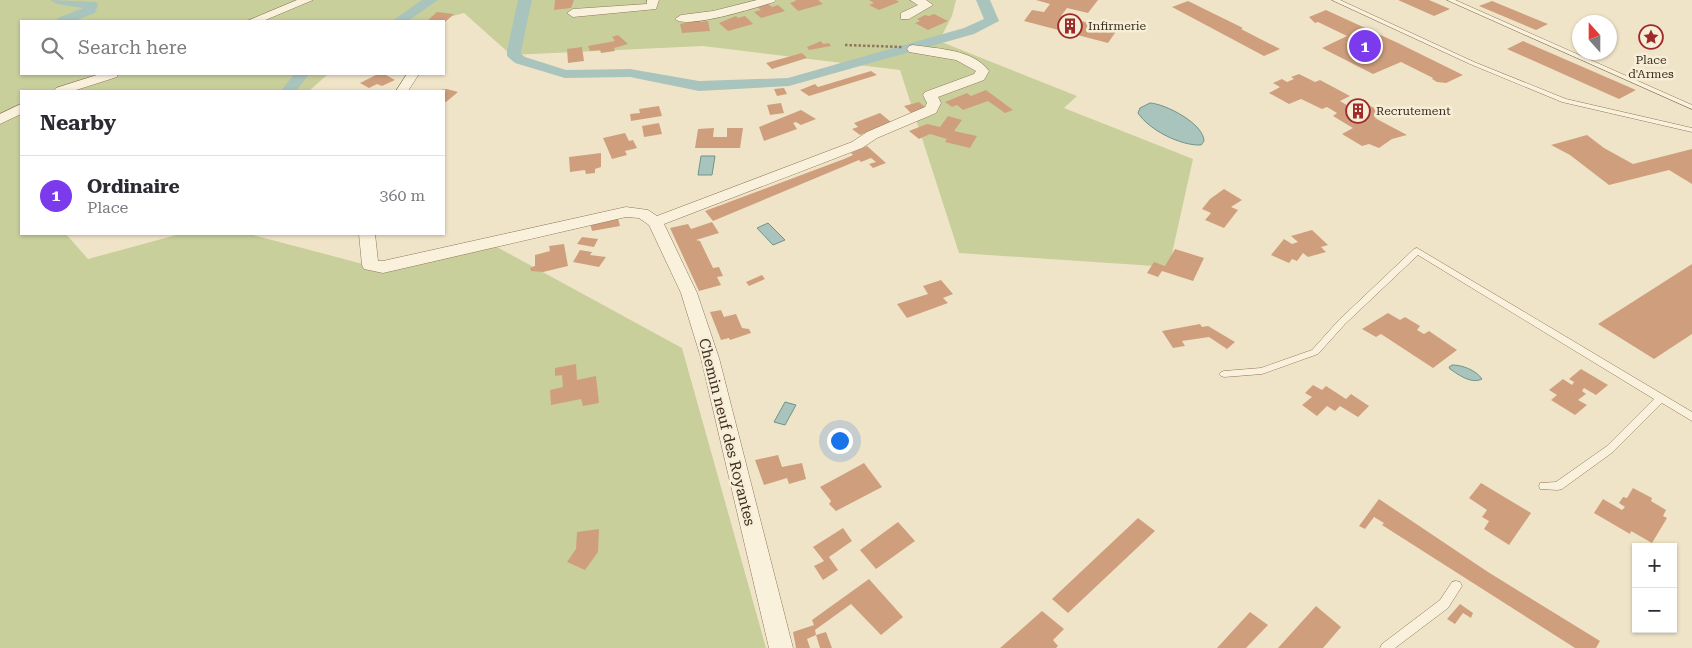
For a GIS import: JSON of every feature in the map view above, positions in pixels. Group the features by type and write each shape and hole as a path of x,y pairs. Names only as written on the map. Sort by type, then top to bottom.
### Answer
{"street":[{"path":"256,20 307,0"},
{"path":"574,13 652,7 653,0"},
{"path":"681,19 714,15 770,0"},
{"path":"905,16 926,5 916,0"},
{"path":"367,235 370,265 383,266 626,212 643,213 655,222 857,144 872,135 931,110 934,103 930,95 979,77 983,71 978,65 958,57 908,48"},
{"path":"64,90 109,75"},
{"path":"403,90 412,75"},
{"path":"0,120 20,109"},
{"name":"Chemin neuf des Royantes","path":"655,222 689,292 710,358 781,648"}],"lane":[{"path":"1335,0 1472,63 1564,101 1692,130"},
{"path":"1450,0 1692,107"},
{"path":"1224,374 1262,370 1315,352 1342,322 1417,251 1692,417"},
{"path":"1544,486 1558,486 1610,449 1661,398"},
{"path":"1386,648 1444,604 1456,586"}],"path":[{"path":"845,45 908,48"}],"green space":[{"path":"0,0 956,0 952,16 939,41 1077,96 1064,108 1193,159 1169,267 959,253 900,70 703,46 511,55 464,13 438,20 20,20 20,75 327,75 310,90 20,90 20,235 67,235 88,259 176,235 253,235 378,268 495,246 682,348 766,648 0,648"}],"water":[{"path":"1150,103 1174,111 1191,122 1202,135 1204,141 1201,145 1184,143 1157,131 1138,113 1140,108"},
{"path":"701,156 715,156 712,175 698,175"},
{"path":"768,223 785,240 773,245 757,228"},
{"path":"1452,365 1468,369 1482,379 1474,381 1466,378 1450,369 1449,367"},
{"path":"785,402 796,405 785,425 774,422"}],"building":[{"path":"555,0 574,0 571,8 554,10"},
{"path":"795,0 818,0 823,4 798,11 790,3"},
{"path":"869,0 896,0 899,2 879,10 869,5 874,3"},
{"name":"Infirmerie","path":"1036,0 1098,0 1088,13 1067,8 1061,16 1117,30 1108,43 1024,21 1032,10 1044,12 1050,4"},
{"path":"1398,0 1429,0 1450,9 1434,16"},
{"path":"1188,1 1243,28 1241,29 1280,49 1264,56 1172,7"},
{"path":"1492,1 1548,24 1536,30 1479,6"},
{"path":"768,4 772,7 778,5 785,11 761,18 754,12 761,10 757,7"},
{"path":"1326,10 1463,75 1446,83 1437,82 1433,78 1401,62 1373,74 1322,48 1347,36 1318,22 1315,23 1309,17"},
{"path":"437,12 454,14 445,22 445,20 428,20"},
{"path":"934,14 948,21 928,30 915,23 920,21 917,19 925,15"},
{"path":"736,16 738,18 745,16 753,24 728,31 719,23"},
{"path":"700,20 700,22 708,21 710,31 682,33 680,24"},
{"path":"618,35 628,44 614,48 615,51 601,53 600,50 590,51 588,46 615,41 612,37"},
{"path":"821,41 823,44 829,43 831,46 809,50 807,47"},
{"path":"1523,41 1636,90 1619,99 1507,49"},
{"path":"582,47 584,61 568,63 567,49"},
{"path":"802,53 807,58 772,69 766,63"},
{"path":"871,71 877,75 809,96 800,90 815,84 818,87"},
{"name":"Recrutement","path":"1299,74 1315,82 1320,80 1350,96 1340,101 1350,107 1361,102 1386,113 1375,118 1407,135 1392,139 1379,148 1369,144 1362,146 1342,134 1353,128 1333,116 1337,113 1327,107 1322,109 1301,99 1289,104 1269,93 1280,87 1273,83 1282,79 1287,82 1294,79 1291,77"},
{"path":"376,75 386,75 395,80 382,86 377,84 369,88 360,83"},
{"path":"784,88 787,94 777,96 774,89"},
{"path":"447,89 458,92 446,102 445,90 440,90"},
{"path":"986,90 1013,110 1005,113 988,101 963,110 957,105 952,107 945,102 967,93 971,96"},
{"path":"919,102 926,108 911,113 904,106"},
{"path":"781,103 784,113 770,115 767,105"},
{"path":"659,106 662,116 631,121 630,114 640,113 639,109"},
{"path":"801,110 816,119 801,125 796,122 793,123 797,129 764,141 759,127"},
{"path":"880,113 891,122 860,135 852,129 858,127 854,123"},
{"path":"948,116 962,120 954,131 977,136 970,148 945,142 947,139 930,134 919,139 909,131 927,124 940,127"},
{"path":"659,123 662,134 644,137 642,126"},
{"path":"714,128 713,137 727,137 727,128 743,128 740,148 695,148 698,129"},
{"path":"625,133 629,141 633,140 637,148 625,151 627,155 612,159 603,138"},
{"path":"1587,135 1604,148 1633,164 1692,149 1692,184 1669,170 1609,185 1570,155 1551,145"},
{"path":"867,146 886,163 873,168 869,164 876,162 871,158 861,162 859,160 713,221 705,211 844,159 853,155 851,153"},
{"path":"601,153 601,167 595,169 595,173 586,174 585,170 570,172 569,157"},
{"path":"1224,189 1242,200 1231,207 1238,210 1224,228 1205,220 1211,213 1202,209 1210,199"},
{"path":"618,218 620,226 592,231 590,223"},
{"path":"712,222 719,233 696,240 700,241 713,268 719,267 723,276 717,277 721,285 699,291 670,228 688,224 691,229"},
{"path":"1312,230 1328,245 1321,247 1326,252 1308,257 1303,253 1297,261 1292,259 1289,263 1271,255 1284,239 1292,244 1298,242 1291,236"},
{"path":"582,237 598,239 594,247 577,244"},
{"path":"564,244 568,266 543,272 531,271 530,268 535,266 535,255 550,251 549,246"},
{"path":"1175,249 1204,258 1193,281 1162,271 1158,277 1147,273 1154,262 1165,266"},
{"path":"580,250 592,252 590,255 606,257 599,267 573,262"},
{"path":"1692,264 1692,334 1654,359 1598,324"},
{"path":"762,275 765,279 749,286 746,282"},
{"path":"941,280 953,294 943,298 948,303 907,318 897,304 928,294 923,286"},
{"path":"721,310 724,317 736,314 742,328 749,329 751,333 730,340 729,338 721,340 710,312"},
{"path":"1388,313 1400,320 1405,317 1420,326 1417,330 1424,334 1429,331 1457,350 1433,368 1381,334 1376,337 1362,329"},
{"path":"1200,324 1202,327 1208,326 1235,342 1227,349 1209,337 1182,341 1185,346 1173,348 1162,331"},
{"path":"576,364 577,380 596,376 599,403 583,406 581,399 551,405 550,390 563,387 562,375 555,376 555,368"},
{"path":"1581,369 1608,385 1596,395 1584,388 1582,391 1586,394 1578,400 1587,405 1575,415 1551,400 1557,395 1549,390 1563,379 1572,385 1574,382 1569,379"},
{"path":"1313,385 1322,390 1326,386 1346,399 1351,394 1369,406 1358,417 1340,406 1335,411 1327,406 1317,416 1302,405 1312,397 1305,393"},
{"path":"778,455 782,467 802,463 806,479 789,484 787,478 764,485 755,460"},
{"path":"864,463 882,487 836,511 829,504 831,501 820,487"},
{"path":"1481,483 1531,513 1509,545 1484,529 1489,521 1482,517 1487,510 1469,498"},
{"path":"1633,488 1652,498 1651,501 1666,510 1663,516 1667,518 1652,543 1631,531 1630,534 1594,513 1603,499 1622,510 1625,507 1619,503 1623,497 1627,498"},
{"path":"1379,499 1488,572 1600,641 1596,648 1575,648 1382,525 1384,523 1374,517 1365,529 1359,526"},
{"path":"1138,518 1155,531 1068,613 1052,599"},
{"path":"898,522 915,541 876,569 860,550"},
{"path":"843,528 852,541 829,557 838,570 823,580 814,566 824,561 813,547"},
{"path":"599,529 598,552 585,570 567,562 576,549 577,532"},
{"path":"869,579 903,617 881,635 851,604 815,630 816,635 807,639 810,648 796,648 793,632 814,625 812,620"},
{"path":"1460,604 1473,613 1471,618 1463,613 1455,624 1447,619"},
{"path":"1316,606 1341,627 1323,648 1278,648"},
{"path":"1042,611 1064,629 1053,640 1058,646 1056,648 1000,648"},
{"path":"1250,612 1268,625 1246,648 1217,648"},
{"path":"826,632 832,648 820,648 816,635"}],"waterway":[{"path":"57,0 91,5 90,10 65,20"},
{"path":"401,20 431,0"},
{"path":"525,0 514,51 514,56 520,60 565,74 630,73 699,86 789,82 969,31 992,21 983,0"},
{"path":"289,90 301,75"}],"place":[{"name":"Infirmerie","path":"1070,26"},
{"name":"Place d'Armes","path":"1651,37"},
{"name":"Ordinaire","path":"1365,46"},
{"name":"Recrutement","path":"1358,111"}]}
